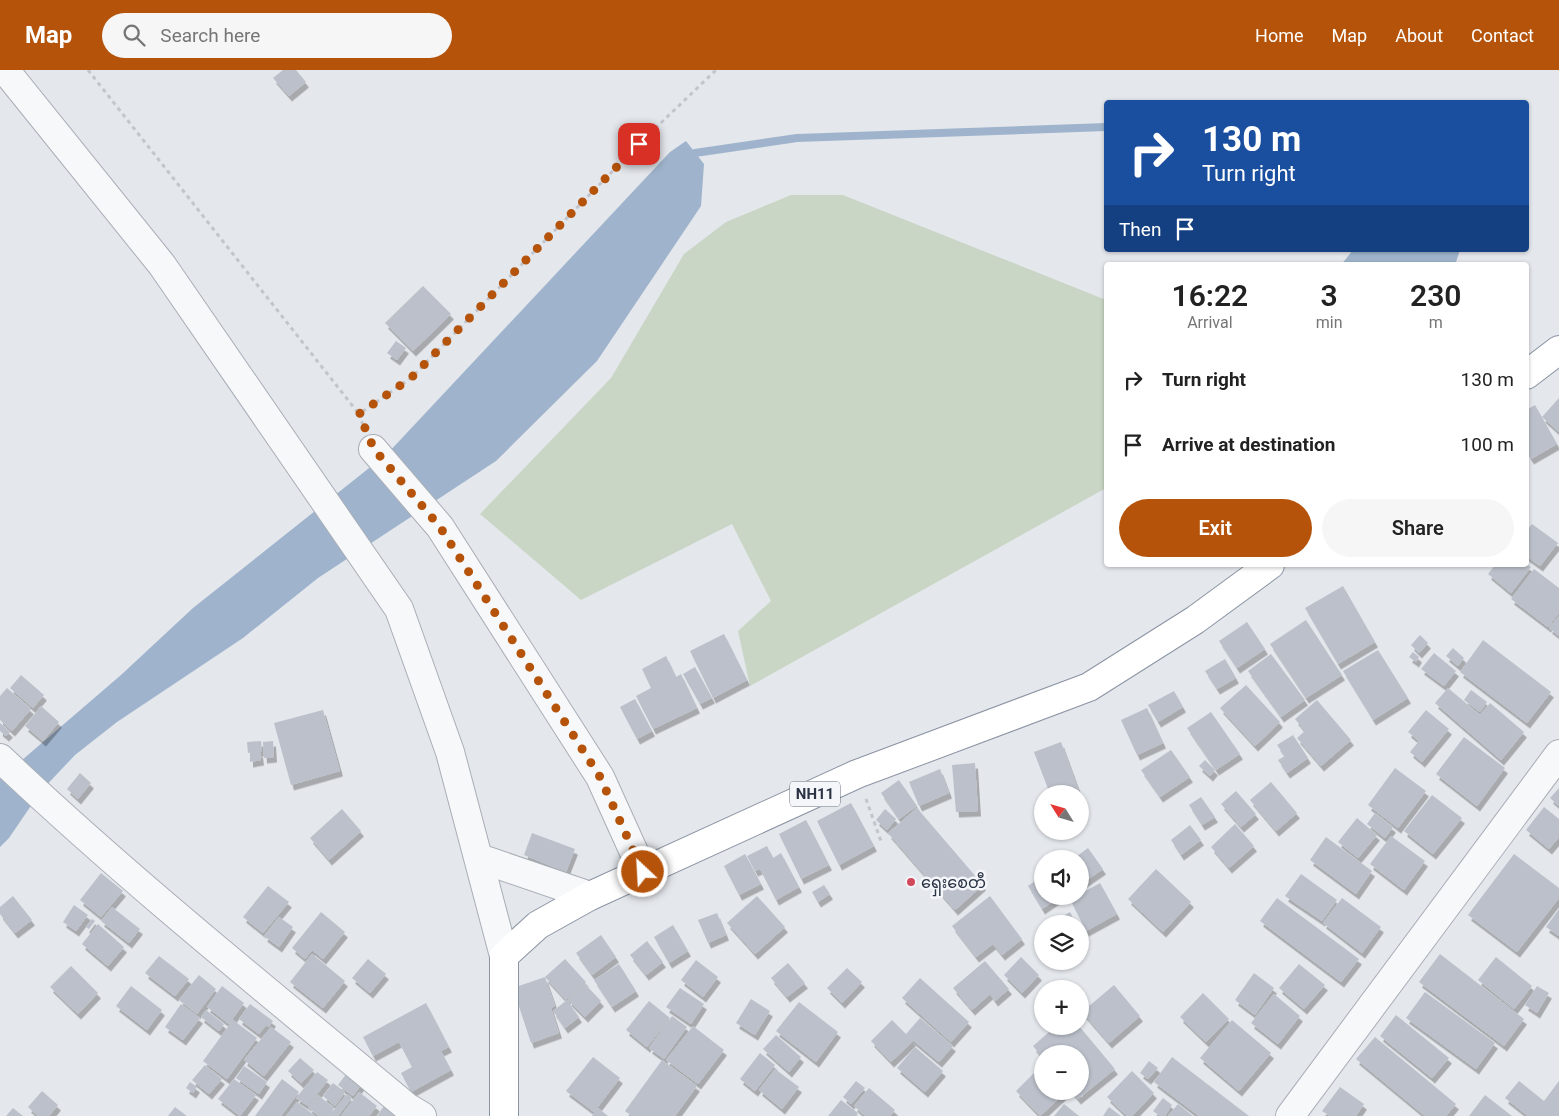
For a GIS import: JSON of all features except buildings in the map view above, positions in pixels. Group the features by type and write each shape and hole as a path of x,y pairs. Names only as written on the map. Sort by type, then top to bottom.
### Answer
{"highway":[{"path":"1529,373 1559,350"},
{"name":"NH11","path":"504,956 538,925 590,896 857,774 1089,687 1195,620 1267,567"},
{"path":"504,956 504,1116"}],"street":[{"path":"5,70 162,265 377,573 399,608 450,752 504,956"},
{"path":"374,449 440,527 600,777 643,872"},
{"path":"1290,1116 1559,754"},
{"path":"0,758 53,808 271,993 407,1107 422,1116"},
{"path":"479,858 590,896"}],"path":[{"path":"88,70 359,414 374,449"},
{"path":"359,414 411,378 639,144 716,70"},
{"path":"857,774 882,844"}],"green space":[{"path":"791,195 843,195 1104,299 1104,489 750,686 738,631 771,601 732,524 581,600 480,514 611,378 684,254 726,222"}],"water":[{"path":"686,141 704,164 701,206 597,361 496,461 318,578 243,638 117,722 75,755 41,791 9,838 0,847 0,779 121,675 193,608 388,453 670,152"},
{"path":"1351,252 1459,252 1456,262 1343,262"}],"waterway":[{"path":"695,153 797,138 1104,127"}],"place":[{"name":"ရှေးစေတီ","path":"911,882"}],"route":[{"path":"639,144 411,378 359,414 374,449 440,527 600,777 643,872"}]}
